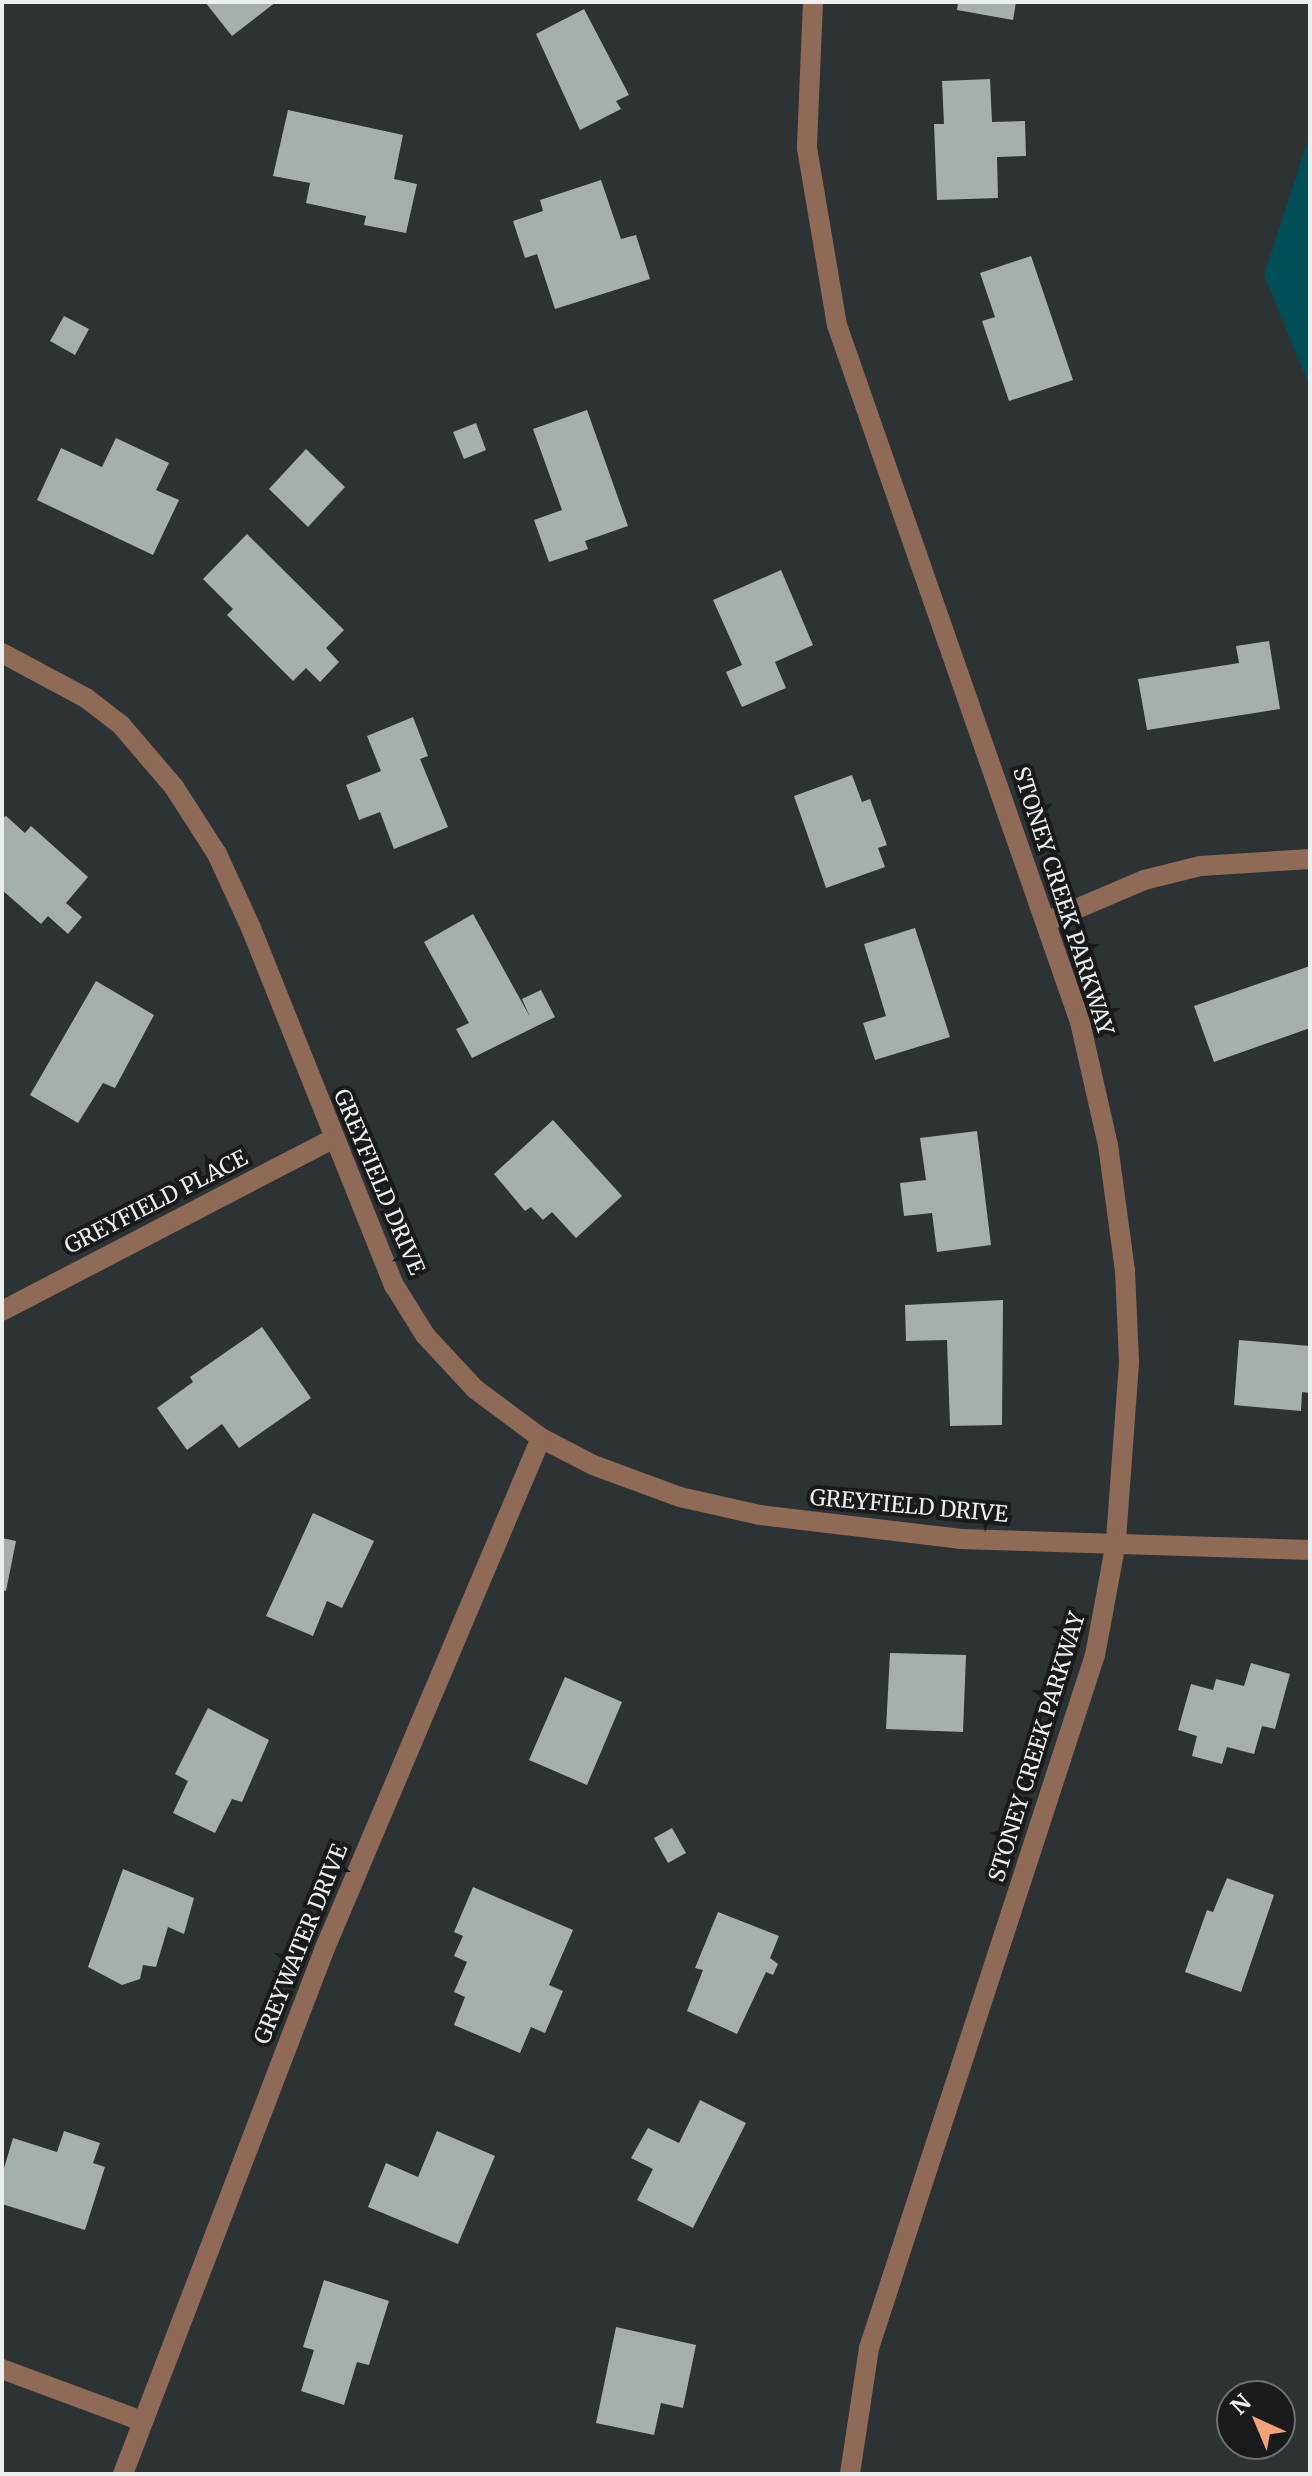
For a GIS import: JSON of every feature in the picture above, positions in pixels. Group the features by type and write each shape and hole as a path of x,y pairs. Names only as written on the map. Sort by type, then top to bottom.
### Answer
{"street":[{"name":"STONEY CREEK PARKWAY","path":"813,2 807,148 837,325 1048,921 1080,1022 1108,1145 1125,1270 1129,1363 1116,1542 1095,1655 869,2348 850,2474"},
{"name":"GREYFIELD DRIVE","path":"2,653 86,698 121,725 174,787 217,854 251,928 394,1285 425,1335 475,1389 541,1438 593,1465 680,1497 760,1515 960,1539 1310,1550"},
{"path":"1048,921 1144,880 1200,866 1310,859"},
{"name":"GREYFIELD PLACE","path":"2,1311 149,1230 334,1138"},
{"name":"GREYWATER DRIVE","path":"123,2474 239,2160 392,1782 541,1438"},
{"path":"2,2369 142,2421"}],"shaded area":[{"path":"1310,134 1310,387 1264,275"}],"building":[{"path":"205,2 276,2 232,36"},
{"path":"958,2 1016,2 1013,20 957,10"},
{"path":"584,9 629,95 616,101 621,109 580,130 536,34"},
{"path":"990,79 992,122 1025,121 1026,156 997,157 998,198 937,200 934,124 944,124 942,81"},
{"path":"288,110 403,135 394,179 417,184 406,233 364,225 366,216 306,203 310,183 273,176"},
{"path":"601,180 621,239 636,235 650,279 555,309 537,254 525,258 513,221 543,211 540,200"},
{"path":"1031,256 1073,380 1009,401 982,321 995,317 980,273"},
{"path":"64,316 89,329 75,355 50,341"},
{"path":"587,410 628,526 585,541 588,549 549,562 534,520 562,510 533,429"},
{"path":"476,423 486,450 464,459 453,432"},
{"path":"116,438 169,463 156,490 179,500 153,555 37,500 61,448 102,467"},
{"path":"306,449 345,487 308,527 269,489"},
{"path":"247,534 344,630 326,648 339,662 320,682 306,668 293,681 227,615 233,609 203,579"},
{"path":"781,570 813,645 775,662 786,688 742,707 726,672 742,665 713,600"},
{"path":"1269,641 1280,709 1147,730 1138,679 1239,663 1236,646"},
{"path":"413,717 428,756 420,759 448,827 394,849 380,812 359,820 346,785 381,771 367,736"},
{"path":"852,775 862,802 870,799 887,845 878,848 885,867 826,888 794,796"},
{"path":"6,816 25,833 31,826 88,877 66,903 82,917 68,934 48,916 41,924 2,890 2,818"},
{"path":"473,914 530,1017 522,999 541,990 555,1017 472,1058 456,1029 469,1023 424,942"},
{"path":"915,928 950,1037 875,1060 863,1023 886,1016 864,944"},
{"path":"1310,966 1310,1028 1214,1062 1194,1006"},
{"path":"96,981 154,1015 115,1088 103,1083 78,1123 30,1095"},
{"path":"553,1120 622,1196 576,1238 552,1212 543,1220 531,1207 525,1211 494,1174"},
{"path":"977,1131 991,1245 937,1252 932,1213 904,1216 900,1183 926,1180 920,1138"},
{"path":"1003,1300 1002,1425 950,1426 947,1340 906,1341 905,1305"},
{"path":"262,1327 311,1398 239,1448 222,1424 187,1450 157,1408 193,1382 190,1377"},
{"path":"1239,1340 1310,1346 1310,1393 1302,1392 1301,1411 1234,1405"},
{"path":"313,1513 374,1541 342,1608 327,1601 313,1636 266,1616"},
{"path":"2,1538 16,1541 6,1591 2,1590"},
{"path":"890,1653 966,1655 963,1732 886,1729"},
{"path":"1251,1663 1290,1674 1275,1729 1262,1726 1254,1754 1227,1747 1222,1764 1192,1756 1197,1736 1178,1730 1191,1684 1213,1690 1216,1679 1244,1686"},
{"path":"565,1677 622,1702 587,1785 529,1760"},
{"path":"208,1708 269,1740 242,1802 232,1799 215,1833 173,1813 188,1781 175,1774"},
{"path":"672,1828 686,1853 668,1863 654,1838"},
{"path":"123,1869 194,1898 184,1934 168,1927 156,1967 143,1965 140,1979 122,1985 88,1967"},
{"path":"1227,1878 1274,1895 1241,1992 1185,1972 1207,1910 1213,1912"},
{"path":"473,1887 573,1930 549,1985 563,1991 545,2033 531,2027 520,2053 454,2025 465,1997 454,1992 467,1962 454,1956 463,1936 454,1932"},
{"path":"718,1912 779,1936 770,1958 778,1964 773,1975 766,1972 737,2034 687,2011 703,1970 695,1968"},
{"path":"700,2100 746,2123 693,2228 637,2200 653,2169 631,2158 648,2128 679,2143"},
{"path":"64,2131 100,2143 93,2163 105,2167 85,2230 2,2204 2,2175 13,2138 57,2152"},
{"path":"437,2131 495,2156 458,2244 368,2207 386,2163 418,2177"},
{"path":"324,2280 389,2301 369,2365 357,2362 344,2405 301,2391 314,2350 303,2347"},
{"path":"616,2327 696,2345 683,2408 661,2403 654,2435 596,2423"}]}
